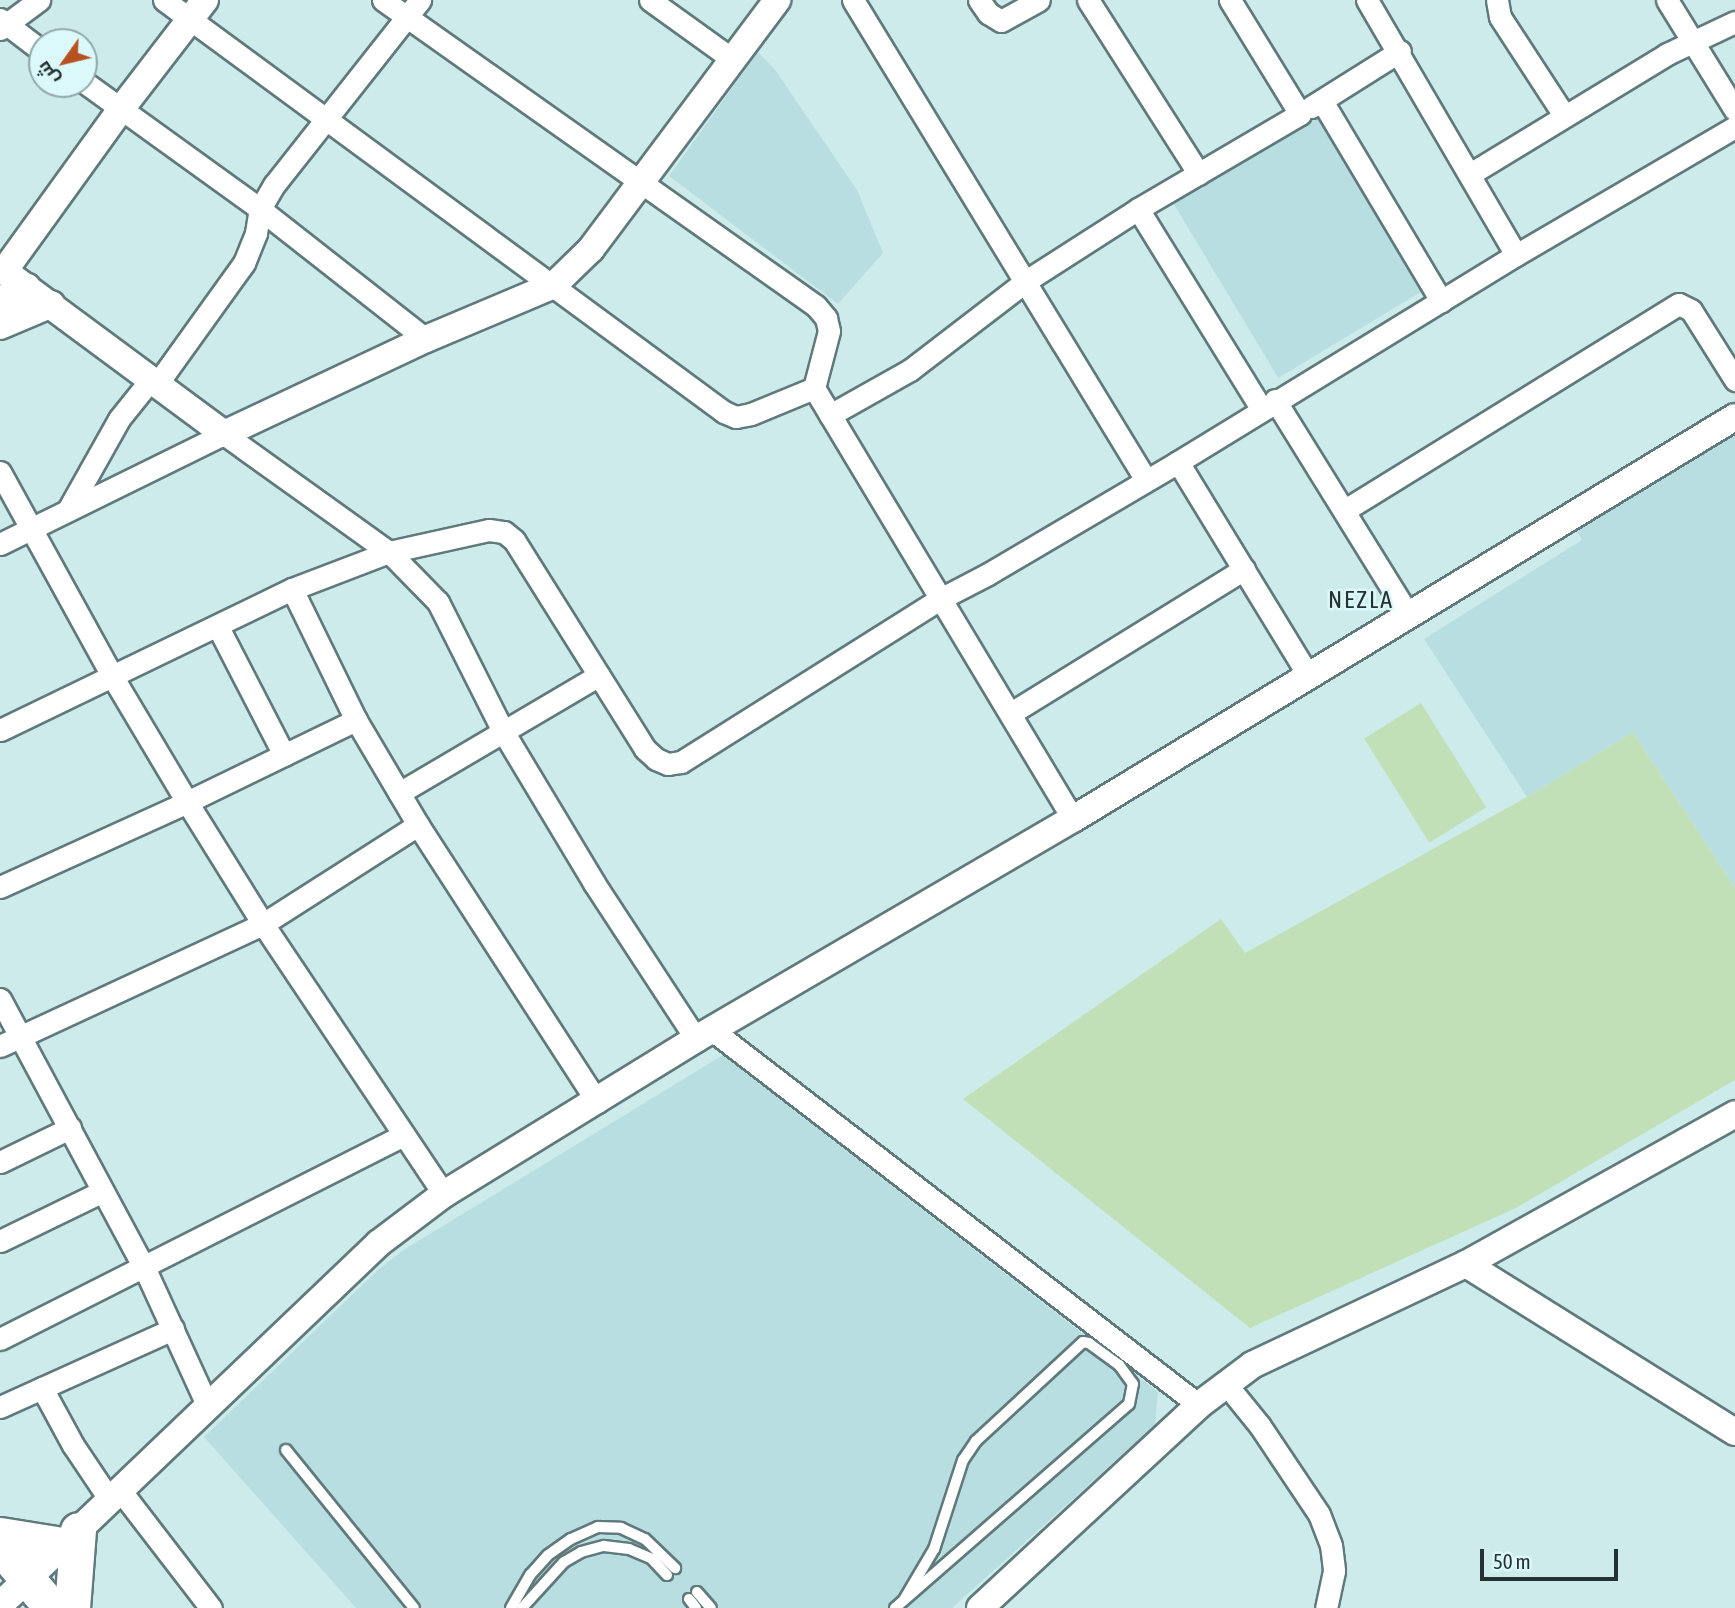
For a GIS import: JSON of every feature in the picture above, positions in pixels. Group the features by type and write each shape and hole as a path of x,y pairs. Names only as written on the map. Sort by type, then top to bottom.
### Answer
{"main road":[{"path":"0,1535 70,1537 72,1608"},
{"path":"0,1547 12,1595 52,1608"}],"street":[{"path":"28,42 2,24 39,0"},
{"path":"164,0 198,10 327,117 724,412 736,417 814,388"},
{"path":"383,0 816,306 826,318 829,331 814,388 1073,819"},
{"path":"68,510 118,419 154,381 244,263 256,233 260,209 327,117 420,0"},
{"path":"650,0 732,59"},
{"path":"0,544 426,339 554,285 591,249 777,0"},
{"path":"853,0 1146,480"},
{"path":"979,0 988,13 1001,21 1039,0"},
{"path":"1087,0 1199,174"},
{"path":"1230,0 1300,114"},
{"path":"1367,0 1400,51 1432,112 1516,255"},
{"path":"1497,0 1500,17 1564,115"},
{"path":"1667,0 1735,110"},
{"path":"198,10 2,269 224,434 389,552 438,602 503,733 594,883 704,1034 1199,1405"},
{"path":"1470,174 1564,115 1693,41 1735,22"},
{"path":"830,415 910,369 1026,281 1138,209 1322,101 1400,51"},
{"path":"98,92 260,209 426,339"},
{"path":"1322,101 1441,301"},
{"path":"0,730 292,589 389,552 489,530 505,532 514,540 645,748 656,759 668,764 681,762 940,599 988,574 1178,462 1268,404 1735,127"},
{"path":"1138,209 1268,404 1345,510 1409,616"},
{"path":"0,300 27,287"},
{"path":"0,326 52,304"},
{"path":"1345,510 1679,304 1691,310 1735,380"},
{"path":"12,1595 379,1243 444,1194 704,1034 1073,819 1735,417"},
{"path":"1178,462 1308,675"},
{"path":"0,472 112,676 262,924 444,1194"},
{"path":"1011,713 1244,569"},
{"path":"292,589 356,720 418,825 597,1102"},
{"path":"218,627 284,755"},
{"path":"399,793 598,675"},
{"path":"0,887 187,802 356,720"},
{"path":"0,1046 262,924 418,825"},
{"path":"0,999 144,1267 208,1407"},
{"path":"980,1608 1199,1405 1226,1384 1281,1349 1466,1264 1735,1114"},
{"path":"0,1161 70,1128"},
{"path":"0,1339 403,1135"},
{"path":"0,1241 103,1191"},
{"path":"1466,1264 1735,1432"},
{"path":"0,1407 173,1329"},
{"path":"1226,1384 1260,1426 1319,1514 1331,1545 1334,1571 1326,1608"},
{"path":"42,1388 73,1445 211,1608"}],"lane":[{"path":"1083,1342 1089,1343 1119,1365 1133,1384 1129,1404 900,1604 934,1549 964,1460 976,1441 1083,1342"},
{"path":"286,1450 414,1608"},
{"path":"511,1608 531,1574 548,1555 571,1539 598,1527 621,1528 645,1539 671,1571 629,1549 604,1546 581,1552 564,1562 522,1608"},
{"path":"694,1600 711,1608"}],"shaded area":[{"path":"758,52 776,71 857,190 883,253 838,304 669,176"},
{"path":"1318,116 1423,291 1278,378 1173,203"},
{"path":"1735,435 1735,888 1633,732 1527,797 1424,639 1582,540 1577,531"},
{"path":"723,1055 1158,1392 1155,1425 952,1608 356,1608 204,1437 379,1269 405,1249"}],"green space":[{"path":"1421,703 1486,807 1429,843 1364,739"},
{"path":"1633,732 1735,888 1735,1080 1516,1208 1250,1328 963,1099 1221,919 1245,953 1527,797"}],"district":[{"name":"NEZLA","path":"1361,600"}]}
